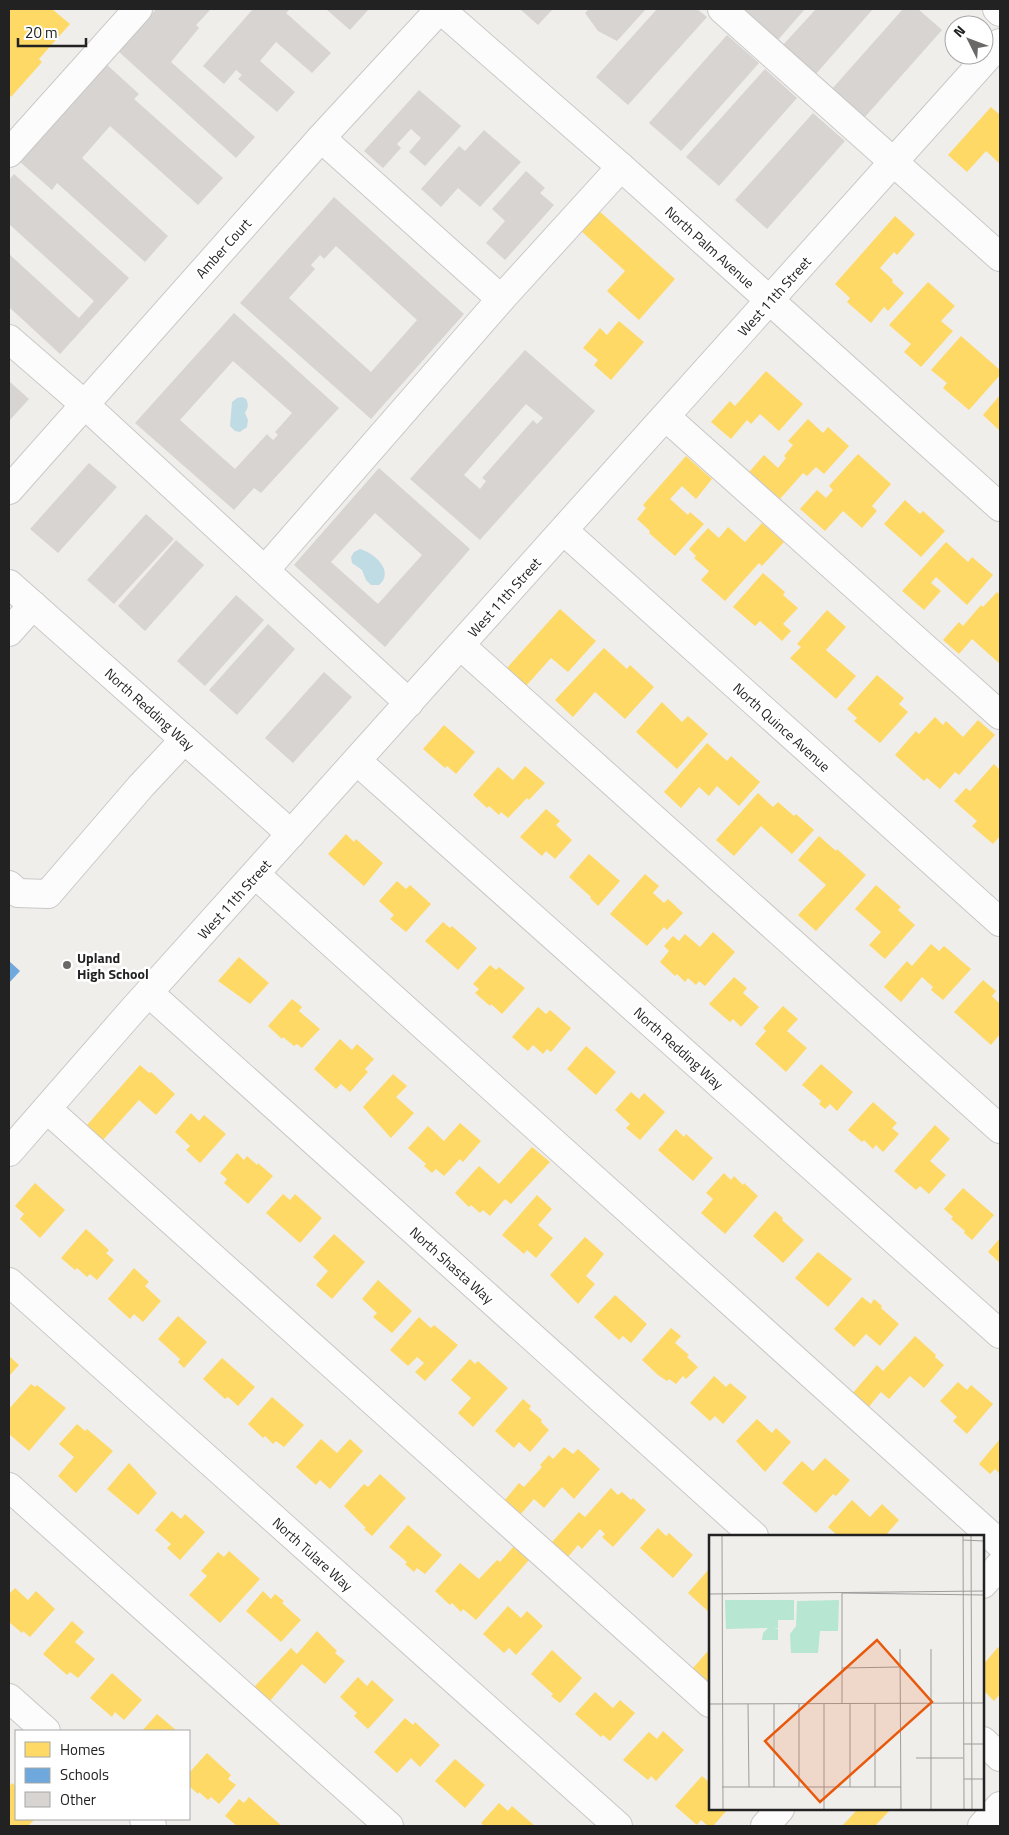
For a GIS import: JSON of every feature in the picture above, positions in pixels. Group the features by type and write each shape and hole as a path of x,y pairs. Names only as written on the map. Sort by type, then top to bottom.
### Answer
{"street":[{"path":"9,153 138,9"},
{"name":"Amber Court","path":"9,490 321,138 440,9"},
{"name":"North Palm Avenue","path":"440,9 621,167 1000,507"},
{"path":"722,9 1000,257"},
{"path":"997,9 1000,12"},
{"name":"West 11th Street","path":"9,1152 291,834 1000,43"},
{"path":"321,138 501,299"},
{"path":"265,570 501,299 621,167"},
{"path":"9,338 84,404 409,703"},
{"path":"666,416 1000,715"},
{"name":"North Quince Avenue","path":"564,531 1000,922"},
{"name":"North Redding Way","path":"9,584 291,834"},
{"path":"9,632 34,605"},
{"path":"461,646 1000,1129"},
{"path":"9,885 18,893 48,894 141,786 184,740"},
{"name":"North Redding Way","path":"357,761 1000,1334"},
{"path":"256,875 1000,1544"},
{"name":"North Shasta Way","path":"149,993 753,1535"},
{"path":"47,1109 709,1702"},
{"name":"North Tulare Way","path":"9,1282 618,1826"},
{"path":"9,1487 389,1826"},
{"path":"984,1583 1000,1565"},
{"path":"9,1698 45,1730"},
{"path":"984,1742 1000,1757"},
{"path":"982,1826 1000,1806"},
{"path":"765,1826 779,1810"}],"water":[{"path":"242,397 248,403 245,413 248,420 247,427 240,432 235,431 230,426 232,402"},
{"path":"360,549 372,554 384,569 385,574 379,585 371,585 366,580 362,570 352,563 351,557 354,552"}],"building: Homes":[{"path":"10,9 52,9 70,24 39,59 42,62 11,97 9,94"},
{"path":"991,107 1000,115 1000,164 986,151 967,172 948,155"},
{"path":"598,210 675,279 639,320 607,291 625,271 580,230"},
{"path":"895,216 915,234 897,255 894,252 880,268 904,293 888,311 884,307 871,323 847,302 850,298 835,284"},
{"path":"928,282 955,306 941,321 953,331 921,367 904,352 911,344 889,325"},
{"path":"619,321 644,342 611,380 594,365 598,360 583,348 600,328 607,335"},
{"path":"961,336 1000,370 1000,375 969,410 943,388 947,383 931,370"},
{"path":"766,371 803,404 779,431 760,414 751,424 747,420 731,439 711,422 730,401 735,406"},
{"path":"1000,395 1000,431 983,415"},
{"path":"808,419 823,433 828,427 849,446 824,474 816,467 807,476 803,473 780,499 749,472 764,455 778,468 786,458 784,456 793,445 788,441"},
{"path":"858,454 891,484 872,506 877,511 862,528 843,511 825,531 800,509 817,490 826,498 833,490 829,486"},
{"path":"686,456 712,479 696,499 682,486 670,499 688,515 690,512 704,524 675,556 649,533 650,531 637,519 646,508 643,505"},
{"path":"905,500 920,514 923,511 945,531 921,557 884,524"},
{"path":"762,523 784,542 762,566 759,563 725,601 701,580 709,571 694,558 696,556 689,549 708,528 719,538 728,527 745,542"},
{"path":"946,542 968,562 972,557 993,575 967,605 936,577 931,583 941,591 924,610 902,591"},
{"path":"763,573 785,592 783,595 798,608 783,624 791,631 782,641 760,621 755,626 733,607"},
{"path":"997,592 1000,595 1000,664 972,639 959,654 943,640 959,622 963,626 981,605 983,607"},
{"path":"560,609 596,641 568,672 551,658 526,686 506,669"},
{"path":"827,610 846,627 826,650 856,676 836,699 790,658 801,647 797,644"},
{"path":"604,648 627,669 630,665 654,687 625,719 595,692 573,717 555,700"},
{"path":"877,675 904,698 899,704 908,712 880,743 854,721 857,718 847,709"},
{"path":"662,702 682,722 688,716 708,734 677,769 636,732"},
{"path":"935,717 943,725 946,721 963,737 978,720 995,735 959,775 955,772 940,789 927,778 924,781 895,755 916,731 919,734"},
{"path":"444,725 475,752 456,774 447,766 445,768 423,749"},
{"path":"707,743 727,761 731,756 760,782 739,806 717,786 709,796 699,787 681,808 664,792"},
{"path":"994,764 1000,770 1000,836 993,844 972,826 977,821 954,801 966,788 970,791"},
{"path":"525,766 545,783 508,818 501,812 499,815 489,806 487,808 473,795 498,767 513,780"},
{"path":"758,793 773,807 778,802 794,816 796,814 814,830 792,854 761,826 734,856 716,840"},
{"path":"546,809 560,821 556,825 572,840 555,859 546,851 542,856 520,837"},
{"path":"346,834 354,842 356,839 383,863 364,886 328,854"},
{"path":"819,836 866,875 816,931 798,915 826,885 798,860"},
{"path":"589,854 620,881 598,906 569,877"},
{"path":"645,874 659,886 653,893 664,903 668,899 683,913 667,930 664,927 647,946 610,914"},
{"path":"397,881 406,889 410,885 431,904 406,932 390,919 394,915 379,901"},
{"path":"876,885 901,907 898,910 915,925 885,959 869,945 881,932 855,909"},
{"path":"443,922 450,928 452,926 477,948 458,970 425,941"},
{"path":"713,932 735,952 705,986 699,981 696,985 688,978 685,982 677,974 675,976 660,962 669,951 664,946 673,936 679,941 685,934 700,947"},
{"path":"931,944 939,951 944,946 971,969 943,1000 931,990 933,987 922,977 901,1002 884,987 907,961 912,966"},
{"path":"239,957 269,983 250,1004 218,981"},
{"path":"490,965 496,970 499,967 525,988 502,1014 475,993 479,989 473,984"},
{"path":"734,977 747,988 743,993 759,1007 741,1027 733,1019 730,1022 709,1004"},
{"path":"983,980 996,991 992,996 1000,1004 1000,1034 991,1045 954,1012"},
{"path":"292,999 302,1007 299,1011 320,1029 302,1048 297,1044 294,1046 283,1037 282,1039 268,1026"},
{"path":"783,1006 798,1019 787,1031 807,1048 786,1072 755,1044 766,1031 763,1028"},
{"path":"538,1007 546,1014 550,1010 571,1028 551,1052 547,1049 543,1054 533,1045 528,1051 512,1037"},
{"path":"340,1039 352,1050 357,1044 374,1059 365,1069 368,1072 350,1092 341,1084 336,1089 314,1069"},
{"path":"586,1046 616,1072 596,1095 567,1069"},
{"path":"821,1064 853,1092 837,1111 830,1104 825,1109 819,1104 821,1101 802,1085"},
{"path":"140,1065 149,1073 151,1072 175,1094 156,1115 139,1100 103,1140 87,1125"},
{"path":"393,1074 407,1086 396,1097 414,1113 391,1138 363,1107"},
{"path":"631,1092 639,1099 644,1093 665,1112 640,1140 626,1128 630,1124 615,1110"},
{"path":"873,1102 897,1123 892,1128 899,1134 883,1152 876,1145 873,1149 864,1140 862,1142 848,1130"},
{"path":"191,1113 199,1121 204,1115 226,1134 200,1163 186,1150 190,1146 175,1132"},
{"path":"460,1123 481,1141 463,1162 460,1159 444,1176 436,1169 432,1173 424,1166 426,1164 408,1148 428,1126 444,1141"},
{"path":"935,1125 950,1139 930,1161 946,1175 929,1194 920,1186 916,1190 894,1171"},
{"path":"676,1129 684,1137 686,1134 713,1158 693,1181 658,1150"},
{"path":"532,1147 550,1162 511,1204 505,1199 490,1216 483,1210 480,1213 471,1205 469,1207 455,1193 479,1166 499,1184"},
{"path":"237,1153 244,1160 247,1156 257,1165 258,1163 273,1176 248,1204 224,1183 227,1179 220,1173"},
{"path":"724,1173 731,1180 734,1176 758,1196 725,1234 701,1213 713,1199 706,1193"},
{"path":"35,1183 65,1210 40,1238 20,1219 24,1214 15,1206"},
{"path":"963,1188 994,1215 972,1240 951,1219 953,1217 944,1209"},
{"path":"283,1194 290,1200 295,1194 322,1218 300,1243 266,1213"},
{"path":"537,1195 552,1209 538,1225 553,1238 536,1258 527,1250 524,1254 502,1235"},
{"path":"775,1211 804,1240 783,1263 753,1236"},
{"path":"86,1229 109,1250 106,1253 114,1260 97,1280 90,1274 87,1277 77,1268 75,1270 61,1258"},
{"path":"334,1234 365,1262 332,1299 316,1285 328,1271 313,1257"},
{"path":"585,1237 604,1254 586,1276 595,1284 578,1304 550,1275"},
{"path":"1000,1238 1000,1263 988,1252"},
{"path":"818,1252 852,1279 828,1307 795,1278"},
{"path":"134,1268 149,1282 145,1286 161,1301 143,1322 134,1314 130,1319 108,1299"},
{"path":"378,1280 412,1311 392,1333 373,1317 377,1313 362,1299"},
{"path":"615,1295 647,1324 631,1343 623,1336 619,1340 594,1317"},
{"path":"862,1297 871,1304 874,1299 899,1324 880,1346 866,1334 854,1347 834,1329"},
{"path":"178,1316 207,1342 184,1368 178,1362 180,1359 158,1339"},
{"path":"419,1317 431,1328 434,1325 458,1345 425,1381 415,1372 424,1363 417,1357 408,1366 390,1350"},
{"path":"671,1328 681,1336 675,1343 689,1355 687,1357 698,1367 686,1379 683,1376 676,1384 658,1375 642,1360"},
{"path":"915,1336 944,1365 924,1388 910,1376 889,1399 881,1392 867,1409 852,1394 877,1365 883,1371"},
{"path":"9,1356 19,1365 9,1376"},
{"path":"222,1358 255,1387 238,1406 228,1397 225,1399 203,1379"},
{"path":"470,1359 475,1364 478,1361 508,1388 473,1427 458,1413 471,1398 451,1380"},
{"path":"714,1376 726,1387 730,1383 747,1397 723,1424 715,1416 710,1421 690,1403"},
{"path":"958,1382 967,1390 971,1385 993,1404 967,1434 953,1421 957,1417 940,1401"},
{"path":"31,1384 35,1387 37,1385 66,1408 29,1451 9,1434 9,1409"},
{"path":"272,1397 304,1425 284,1447 276,1441 273,1444 265,1436 263,1438 248,1424"},
{"path":"523,1399 531,1406 529,1409 542,1420 541,1422 549,1430 530,1452 519,1442 514,1448 495,1431"},
{"path":"757,1419 772,1433 776,1428 791,1442 765,1472 736,1441"},
{"path":"77,1424 85,1431 87,1429 113,1451 76,1493 58,1476 74,1457 59,1444"},
{"path":"321,1439 337,1453 350,1439 363,1451 330,1489 320,1480 316,1485 296,1467"},
{"path":"1000,1439 1000,1474 995,1469 990,1474 979,1464"},
{"path":"564,1447 573,1454 578,1449 600,1469 574,1499 562,1487 544,1508 534,1499 520,1515 504,1501 519,1483 524,1487 542,1467 540,1465 549,1455 553,1459"},
{"path":"825,1458 850,1480 836,1496 833,1494 816,1513 782,1483 802,1461 813,1471"},
{"path":"129,1463 157,1493 138,1515 107,1489"},
{"path":"380,1474 406,1498 372,1536 344,1506 364,1484 368,1487"},
{"path":"611,1488 618,1495 622,1492 631,1500 633,1498 646,1510 613,1547 602,1537 605,1534 600,1529 582,1549 578,1545 568,1557 552,1542 579,1512 585,1517"},
{"path":"852,1500 870,1517 882,1504 899,1520 886,1535 837,1535 828,1527"},
{"path":"172,1511 181,1519 185,1514 205,1532 180,1560 167,1548 171,1544 155,1530"},
{"path":"408,1525 442,1555 425,1574 417,1568 414,1572 405,1564 407,1562 389,1547"},
{"path":"658,1528 666,1536 669,1533 693,1555 673,1578 640,1548"},
{"path":"514,1546 529,1560 476,1620 463,1609 461,1612 452,1603 450,1605 435,1591 460,1563 479,1579 497,1560 500,1562"},
{"path":"229,1551 260,1579 220,1623 189,1595 207,1576 201,1571 218,1552 224,1557"},
{"path":"709,1569 709,1612 688,1593"},
{"path":"15,1588 28,1600 36,1591 55,1609 30,1637 9,1622 9,1594"},
{"path":"263,1591 271,1599 275,1594 301,1620 281,1642 246,1611"},
{"path":"508,1606 521,1618 527,1611 543,1626 516,1655 509,1648 504,1653 483,1634"},
{"path":"72,1621 84,1632 75,1642 95,1659 78,1678 70,1672 67,1675 43,1654"},
{"path":"317,1631 337,1651 335,1653 345,1661 325,1684 302,1664 268,1703 252,1689 291,1648 297,1654"},
{"path":"998,1647 1000,1649 1000,1694 994,1701 984,1691 984,1664"},
{"path":"552,1650 582,1678 560,1703 531,1674"},
{"path":"709,1652 708,1682 693,1668"},
{"path":"112,1673 142,1700 124,1720 115,1712 112,1717 90,1698"},
{"path":"358,1677 367,1686 372,1680 394,1700 368,1729 354,1716 357,1713 340,1697"},
{"path":"595,1692 613,1708 620,1700 635,1713 610,1741 603,1735 601,1737 575,1714"},
{"path":"157,1714 176,1730 143,1730"},
{"path":"405,1718 413,1725 415,1722 440,1745 420,1767 411,1758 397,1773 374,1752"},
{"path":"663,1731 684,1750 656,1781 651,1776 648,1780 623,1760 649,1732 657,1739"},
{"path":"207,1753 231,1775 228,1779 236,1785 219,1804 211,1797 208,1800 190,1787 190,1772"},
{"path":"455,1759 485,1785 465,1808 435,1781"},
{"path":"702,1776 709,1782 709,1810 727,1810 713,1826 708,1826 701,1820 697,1825 675,1806"},
{"path":"12,1783 15,1785 15,1820 34,1820 28,1826 9,1826 9,1787"},
{"path":"249,1797 282,1826 237,1826 225,1816 239,1799 244,1803"},
{"path":"499,1803 508,1811 512,1806 535,1826 484,1826 481,1823"},
{"path":"854,1810 890,1810 875,1826 842,1826 856,1811"}],"building: Schools":[{"path":"9,961 20,971 9,983"}],"building: Other":[{"path":"156,9 211,9 196,25 199,28 171,62 255,137 236,158 118,51"},
{"path":"253,9 290,9 286,13 331,53 312,73 276,42 260,61 295,92 277,112 238,79 242,75 236,70 224,84 203,66"},
{"path":"326,9 369,9 350,30"},
{"path":"520,9 553,9 538,25"},
{"path":"589,9 646,9 617,41 598,31 585,13"},
{"path":"657,9 697,9 707,17 628,105 596,77"},
{"path":"748,9 805,9 777,41 745,12"},
{"path":"816,9 873,9 815,75 782,46"},
{"path":"903,9 918,9 942,30 864,118 832,89"},
{"path":"727,35 759,63 681,151 649,123"},
{"path":"106,64 139,94 134,99 223,178 198,205 110,126 82,158 168,236 145,262 57,183 52,190 19,161"},
{"path":"765,69 797,98 719,186 686,157"},
{"path":"419,90 461,126 425,166 409,152 421,138 411,129 397,144 401,148 383,168 364,151"},
{"path":"813,113 845,141 767,229 735,200"},
{"path":"484,130 521,162 480,207 458,188 441,207 421,189 459,146 465,151"},
{"path":"526,171 545,188 540,193 554,205 505,260 486,243 505,221 492,209"},
{"path":"14,174 129,278 60,354 9,307 9,254 79,318 94,301 9,224 9,180"},
{"path":"334,197 464,314 371,419 240,303","holes":["336,246 417,320 371,372 289,298 315,269 311,265 320,255 324,259"]},
{"path":"234,313 339,408 261,493 254,488 234,510 135,423","holes":["233,361 292,413 275,432 278,435 273,440 267,434 235,469 180,420"]},
{"path":"525,350 595,411 480,540 410,479","holes":["526,404 543,418 537,424 533,420 482,478 486,481 480,489 464,475"]},
{"path":"9,381 29,399 9,421"},
{"path":"89,463 117,487 58,553 30,529"},
{"path":"379,468 470,549 385,647 294,565","holes":["375,513 422,555 378,604 331,562"]},
{"path":"146,514 174,539 114,604 87,580"},
{"path":"176,540 204,565 145,631 118,606"},
{"path":"236,595 264,620 205,686 177,661"},
{"path":"268,624 295,649 237,715 209,690"},
{"path":"324,672 352,697 293,763 265,738"}],"place":[{"name":"Upland High School","path":"67,965"}]}
